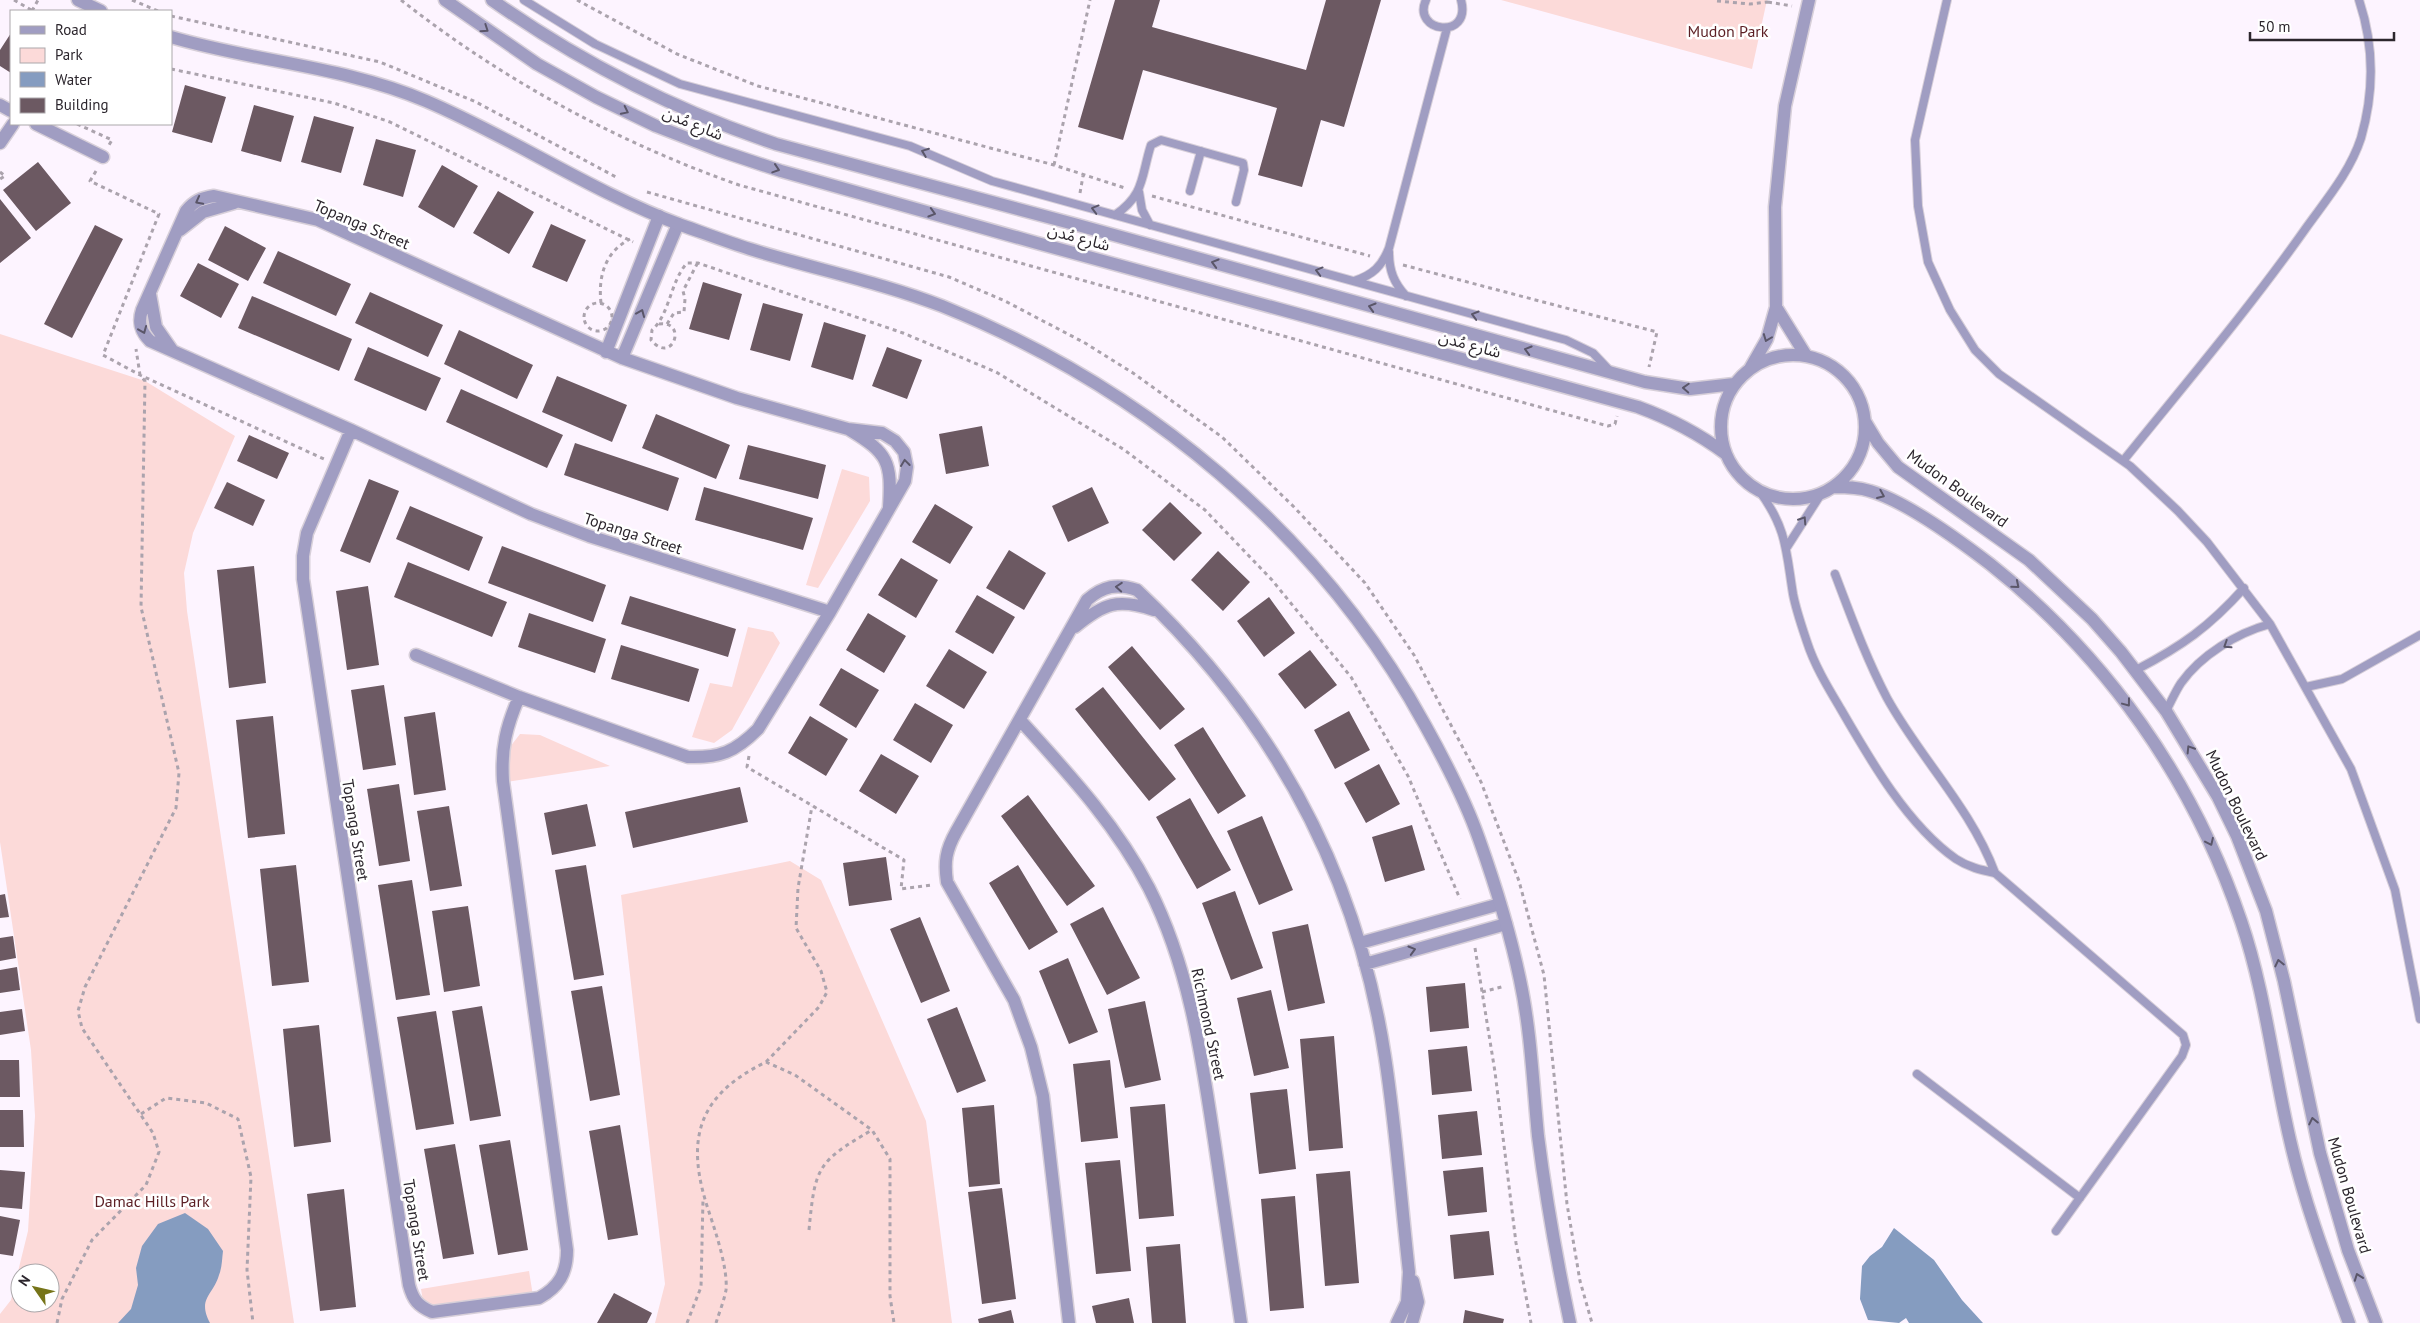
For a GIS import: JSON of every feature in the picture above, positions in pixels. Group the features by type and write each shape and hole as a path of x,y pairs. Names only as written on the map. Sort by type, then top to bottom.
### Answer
{"street":[{"path":"78,0 99,10"},
{"name":"شارع مُدن","path":"445,0 537,64 596,97 656,126 718,150 782,171 1018,238 1638,407 1669,418 1699,434 1726,454"},
{"name":"شارع مُدن","path":"492,0 568,50 656,97 733,129 776,144 1084,226 1661,386 1690,389 1734,384"},
{"path":"1751,367 1776,356 1805,354 1828,362 1848,378 1861,398 1866,423 1863,448 1852,470 1834,487 1821,494 1801,499 1780,498 1760,492 1739,476 1726,454 1720,430 1723,406 1734,384 1751,367 1767,339 1776,307 1775,206 1782,134 1785,106 1807,4"},
{"path":"172,36 194,44 311,66 368,80 423,100 476,125 620,200 678,224 751,250 863,280 938,304 1010,335 1079,372 1145,414 1208,462 1265,514 1318,571 1377,647 1409,696 1446,764 1478,834 1506,924 1521,982 1543,1179 1570,1323"},
{"path":"0,143 12,125"},
{"path":"38,125 103,157"},
{"name":"Topanga Street","path":"416,654 519,697 688,757 708,758 727,753 744,743 758,729 830,612 905,481 907,467 904,452 895,440 882,433 848,429 738,398 606,352 318,220 273,208 237,203 214,196 193,202 186,211 150,291 156,326 175,353 351,430 531,514 581,533 830,612"},
{"path":"606,352 659,216"},
{"path":"622,358 678,224"},
{"path":"1776,307 1805,354"},
{"name":"Mudon Boulevard","path":"1866,423 1878,443 1898,467 2029,560 2092,620 2136,670 2166,711 2218,797 2238,836 2266,911 2284,981 2320,1153 2346,1242 2376,1323"},
{"name":"Topanga Street","path":"848,429 876,448 884,458 891,484 889,507"},
{"name":"Topanga Street","path":"351,430 307,533 303,556 303,579 409,1285 412,1297 420,1307 432,1312 539,1298 552,1291 562,1279 567,1265 567,1250 503,781 501,757 505,734 519,697"},
{"path":"1834,487 1868,490 1900,505 1981,558 2019,587 2087,655 2127,702 2163,754 2194,808 2221,865 2242,924 2258,984 2290,1143 2306,1198 2349,1323"},
{"path":"1069,1323 1043,1096 1031,1048 1010,993 947,882 944,865 948,848 1087,600 1097,591 1110,586 1124,586 1137,590 1219,676 1260,731 1296,790 1334,869 1360,944 1385,1056 1409,1272 1407,1302 1397,1323"},
{"path":"1070,632 1090,615 1113,604 1138,605 1159,612"},
{"name":"Richmond Street","path":"1020,720 1087,794 1120,839 1148,887 1171,938 1188,990 1200,1045 1241,1323"},
{"path":"1360,944 1500,904"},
{"path":"1365,964 1506,924"},
{"path":"1409,1272 1418,1302 1412,1323"}],"lane":[{"path":"524,0 595,44 680,84 910,146 976,176 1580,345 1592,353 1614,374"},
{"path":"1426,0 1424,11 1427,18 1439,28 1447,28 1454,25 1462,14 1461,0"},
{"path":"1948,0 1915,140 1918,206 1928,262 1950,310 1975,350 1999,374 2123,462 2178,511 2244,588 2270,624 2351,769 2395,890 2420,1019"},
{"path":"2123,462 2284,258 2341,180 2360,139 2372,88 2367,23 2360,0"},
{"path":"1354,281 1371,274 1378,268 1389,248 1447,28"},
{"path":"1150,225 1142,210 1139,192 1151,145 1155,141 1160,140 1243,163 1244,170 1236,202"},
{"path":"1190,191 1201,151"},
{"path":"1115,215 1128,206 1139,192"},
{"path":"1389,248 1390,271 1406,296"},
{"path":"1760,492 1777,518 1787,547 1793,596 1807,644 1854,732 1908,811 1934,841 1963,863 1976,869 1995,873"},
{"path":"1787,547 1821,494"},
{"path":"1835,574 1859,637 1887,698 1923,756 1975,830 1995,873 2183,1035 2186,1045 2182,1056 2056,1231"},
{"path":"2136,670 2176,649 2196,634 2217,618 2244,588"},
{"path":"2166,711 2181,683 2203,660 2250,630 2270,624"},
{"path":"2306,687 2342,679 2420,635"},
{"path":"1917,1074 2080,1198"}],"path":[{"path":"14,0 30,10"},
{"path":"132,0 156,10"},
{"path":"1054,165 1090,0"},
{"path":"1716,0 1807,4"},
{"path":"172,69 334,104 390,122 630,239 645,254"},
{"path":"79,125 112,140"},
{"path":"0,172 5,176 0,179"},
{"path":"649,193 949,276 1005,301 1085,343 1133,372 1222,437 1294,507 1365,584 1414,655 1481,782 1520,881 1544,975 1567,1204 1580,1281 1592,1323"},
{"path":"601,302 592,303 585,310 583,319 587,327 595,332 606,330 613,320 611,309 601,302 599,286 603,269 611,253 618,245 630,239"},
{"path":"662,262 698,263 683,291 685,299 684,312 674,313 668,324"},
{"path":"659,324 668,324 674,329 676,337 672,345 664,348 656,347 651,340 652,330 659,324 670,293 687,263"},
{"path":"57,1323 62,1299 92,1240 146,1185 159,1152 153,1133 82,1028 78,1011 85,987 176,808 179,772 141,607 145,381"},
{"path":"749,750 747,768 904,860 901,889 947,882"},
{"path":"716,1323 726,1289 720,1244 703,1195 697,1157 701,1122 722,1090 747,1072 766,1062 819,1007 827,992 821,971 796,928 798,888 812,806"},
{"path":"766,1062 795,1075 872,1130 890,1159 890,1296 894,1323"},
{"path":"141,1114 166,1098 206,1103 238,1119 251,1177 247,1270 253,1323"},
{"path":"809,1230 812,1196 820,1169 837,1150 872,1130"},
{"path":"687,1323 701,1287 703,1195"}],"green space":[{"name":"Mudon Park","path":"1501,0 1767,0 1752,69"},
{"name":"Damac Hills Park","path":"0,334 145,381 235,436 193,533 184,573 187,611 294,1323 0,1323 0,1314 10,1301 10,1313 60,1313 60,1263 20,1263 28,1231 35,1116 31,1050 0,842"},
{"path":"842,469 869,477 870,501 818,588 806,585"},
{"path":"748,627 773,632 780,643 732,730 714,743 692,737 710,683 732,687"},
{"path":"520,734 540,735 610,766 506,782 506,752"},
{"path":"790,861 821,880 926,1121 952,1323 655,1323 665,1284 621,895"},
{"path":"529,1271 533,1296 425,1313 421,1289"}],"water":[{"path":"185,1213 208,1229 223,1251 220,1272 206,1302 206,1315 210,1323 118,1323 131,1309 138,1285 136,1268 142,1246 158,1224"},
{"path":"1894,1228 1934,1260 1962,1300 1983,1323 1909,1323 1906,1318 1899,1323 1868,1320 1860,1299 1862,1266 1870,1256 1882,1247"}],"building":[{"path":"1115,0 1160,0 1152,27 1306,70 1326,0 1381,0 1344,127 1321,120 1302,187 1258,175 1277,108 1143,70 1123,140 1078,127"},
{"path":"10,35 10,72 0,66 0,50"},
{"path":"185,85 226,97 212,143 172,132"},
{"path":"254,105 294,116 281,162 241,151"},
{"path":"314,116 354,127 341,173 301,162"},
{"path":"376,139 416,150 403,197 363,185"},
{"path":"38,162 71,203 36,231 3,190"},
{"path":"442,165 478,186 454,228 418,207"},
{"path":"498,191 534,212 509,254 473,233"},
{"path":"0,199 31,238 0,263"},
{"path":"551,224 586,240 567,282 532,267"},
{"path":"95,225 123,239 72,338 44,324"},
{"path":"225,226 266,248 248,281 208,260"},
{"path":"278,251 351,284 336,316 263,283"},
{"path":"198,263 239,284 221,318 180,296"},
{"path":"703,282 742,294 729,340 689,329"},
{"path":"370,292 443,325 428,357 355,323"},
{"path":"252,296 352,339 339,371 238,328"},
{"path":"763,303 803,314 790,361 750,350"},
{"path":"824,322 866,335 853,380 811,367"},
{"path":"459,330 533,365 517,399 444,364"},
{"path":"368,347 441,378 426,411 354,380"},
{"path":"887,347 922,360 907,399 872,386"},
{"path":"557,376 627,405 612,442 542,412"},
{"path":"461,389 563,435 547,468 446,422"},
{"path":"656,414 730,445 716,479 642,448"},
{"path":"982,426 989,466 946,474 939,434"},
{"path":"249,435 289,453 277,479 237,461"},
{"path":"575,443 679,478 668,511 564,475"},
{"path":"748,445 826,465 818,499 739,479"},
{"path":"369,479 399,491 370,563 340,551"},
{"path":"227,482 265,500 253,526 214,508"},
{"path":"704,487 813,518 803,550 695,520"},
{"path":"1092,487 1109,523 1068,542 1052,506"},
{"path":"1170,502 1202,533 1174,561 1142,530"},
{"path":"935,504 973,527 950,564 912,542"},
{"path":"410,506 483,537 469,571 396,539"},
{"path":"502,546 606,585 593,622 488,583"},
{"path":"1009,550 1046,573 1024,610 986,588"},
{"path":"1218,551 1250,582 1223,611 1191,580"},
{"path":"901,558 938,580 916,618 878,595"},
{"path":"408,562 507,602 492,637 394,597"},
{"path":"254,566 266,683 229,688 217,570"},
{"path":"368,586 379,665 347,670 336,591"},
{"path":"977,595 1015,617 993,654 955,632"},
{"path":"630,596 736,629 728,657 621,624"},
{"path":"1269,597 1295,633 1264,657 1237,621"},
{"path":"529,613 606,639 595,673 518,647"},
{"path":"868,613 906,636 884,673 846,650"},
{"path":"621,645 699,669 689,702 611,679"},
{"path":"1132,646 1185,709 1160,730 1108,667"},
{"path":"949,649 987,672 964,709 926,686"},
{"path":"1310,650 1337,685 1305,709 1278,674"},
{"path":"841,668 879,690 856,728 819,705"},
{"path":"384,685 396,765 363,770 351,690"},
{"path":"1103,687 1176,779 1149,801 1075,709"},
{"path":"915,703 953,725 931,763 893,740"},
{"path":"1349,711 1370,750 1335,769 1314,730"},
{"path":"435,712 446,790 414,795 404,717"},
{"path":"273,716 285,834 248,838 236,720"},
{"path":"810,716 848,739 826,776 788,753"},
{"path":"1203,727 1246,796 1218,814 1174,745"},
{"path":"881,754 919,776 896,814 859,791"},
{"path":"1379,764 1400,804 1366,823 1344,783"},
{"path":"399,784 410,861 379,866 367,789"},
{"path":"740,787 748,822 633,848 625,812"},
{"path":"1028,795 1095,886 1067,906 1001,816"},
{"path":"1190,798 1231,870 1197,889 1156,817"},
{"path":"587,804 596,846 552,855 544,813"},
{"path":"449,806 462,886 430,891 417,811"},
{"path":"1262,816 1293,890 1259,905 1227,831"},
{"path":"1412,825 1425,870 1385,882 1372,837"},
{"path":"886,857 892,900 849,906 843,863"},
{"path":"296,865 309,982 272,986 260,869"},
{"path":"586,865 604,975 574,980 555,870"},
{"path":"1018,865 1058,932 1029,950 989,883"},
{"path":"412,880 430,995 396,1000 378,885"},
{"path":"1235,891 1263,968 1231,980 1202,903"},
{"path":"5,894 9,917 0,918 0,895"},
{"path":"468,906 480,986 444,992 432,911"},
{"path":"1103,907 1140,978 1107,995 1070,924"},
{"path":"920,917 950,991 921,1003 890,929"},
{"path":"1308,924 1325,1003 1288,1011 1272,932"},
{"path":"13,936 16,958 0,961 0,938"},
{"path":"1068,958 1098,1032 1069,1044 1039,971"},
{"path":"17,967 20,990 0,993 0,970"},
{"path":"1465,983 1469,1028 1430,1032 1426,987"},
{"path":"602,986 620,1095 590,1101 571,991"},
{"path":"1271,990 1289,1068 1254,1076 1237,998"},
{"path":"1145,1001 1161,1080 1125,1088 1108,1009"},
{"path":"482,1006 501,1116 470,1121 452,1011"},
{"path":"957,1007 986,1081 957,1093 927,1019"},
{"path":"22,1009 25,1031 0,1035 0,1012"},
{"path":"436,1011 454,1124 416,1130 397,1017"},
{"path":"319,1025 331,1142 294,1147 283,1029"},
{"path":"1334,1036 1343,1148 1309,1151 1300,1039"},
{"path":"1467,1046 1472,1091 1432,1095 1428,1050"},
{"path":"0,1060 19,1060 20,1097 0,1097"},
{"path":"1110,1060 1118,1138 1081,1142 1073,1064"},
{"path":"1287,1089 1296,1169 1259,1174 1250,1093"},
{"path":"1165,1104 1174,1216 1139,1219 1130,1107"},
{"path":"994,1105 1000,1184 969,1187 962,1108"},
{"path":"0,1110 23,1110 24,1147 0,1147"},
{"path":"1477,1111 1482,1155 1442,1159 1438,1115"},
{"path":"620,1125 638,1235 608,1240 589,1131"},
{"path":"510,1140 528,1250 498,1255 479,1145"},
{"path":"455,1144 474,1254 443,1259 424,1149"},
{"path":"1120,1160 1131,1271 1096,1274 1085,1163"},
{"path":"1483,1167 1487,1212 1448,1216 1443,1171"},
{"path":"0,1170 25,1172 22,1209 0,1207"},
{"path":"1350,1171 1359,1283 1325,1286 1316,1174"},
{"path":"1002,1188 1016,1299 982,1304 968,1192"},
{"path":"344,1189 356,1307 320,1311 307,1194"},
{"path":"1295,1196 1304,1308 1270,1311 1261,1199"},
{"path":"0,1216 20,1220 13,1256 0,1254"},
{"path":"1489,1231 1494,1275 1454,1279 1450,1235"},
{"path":"1180,1244 1186,1323 1152,1323 1146,1247"},
{"path":"614,1293 652,1313 647,1323 597,1323"},
{"path":"1129,1298 1134,1323 1096,1323 1092,1306"},
{"path":"1011,1310 1014,1323 979,1323 978,1319"},
{"path":"1465,1310 1504,1319 1503,1323 1463,1323"}]}
